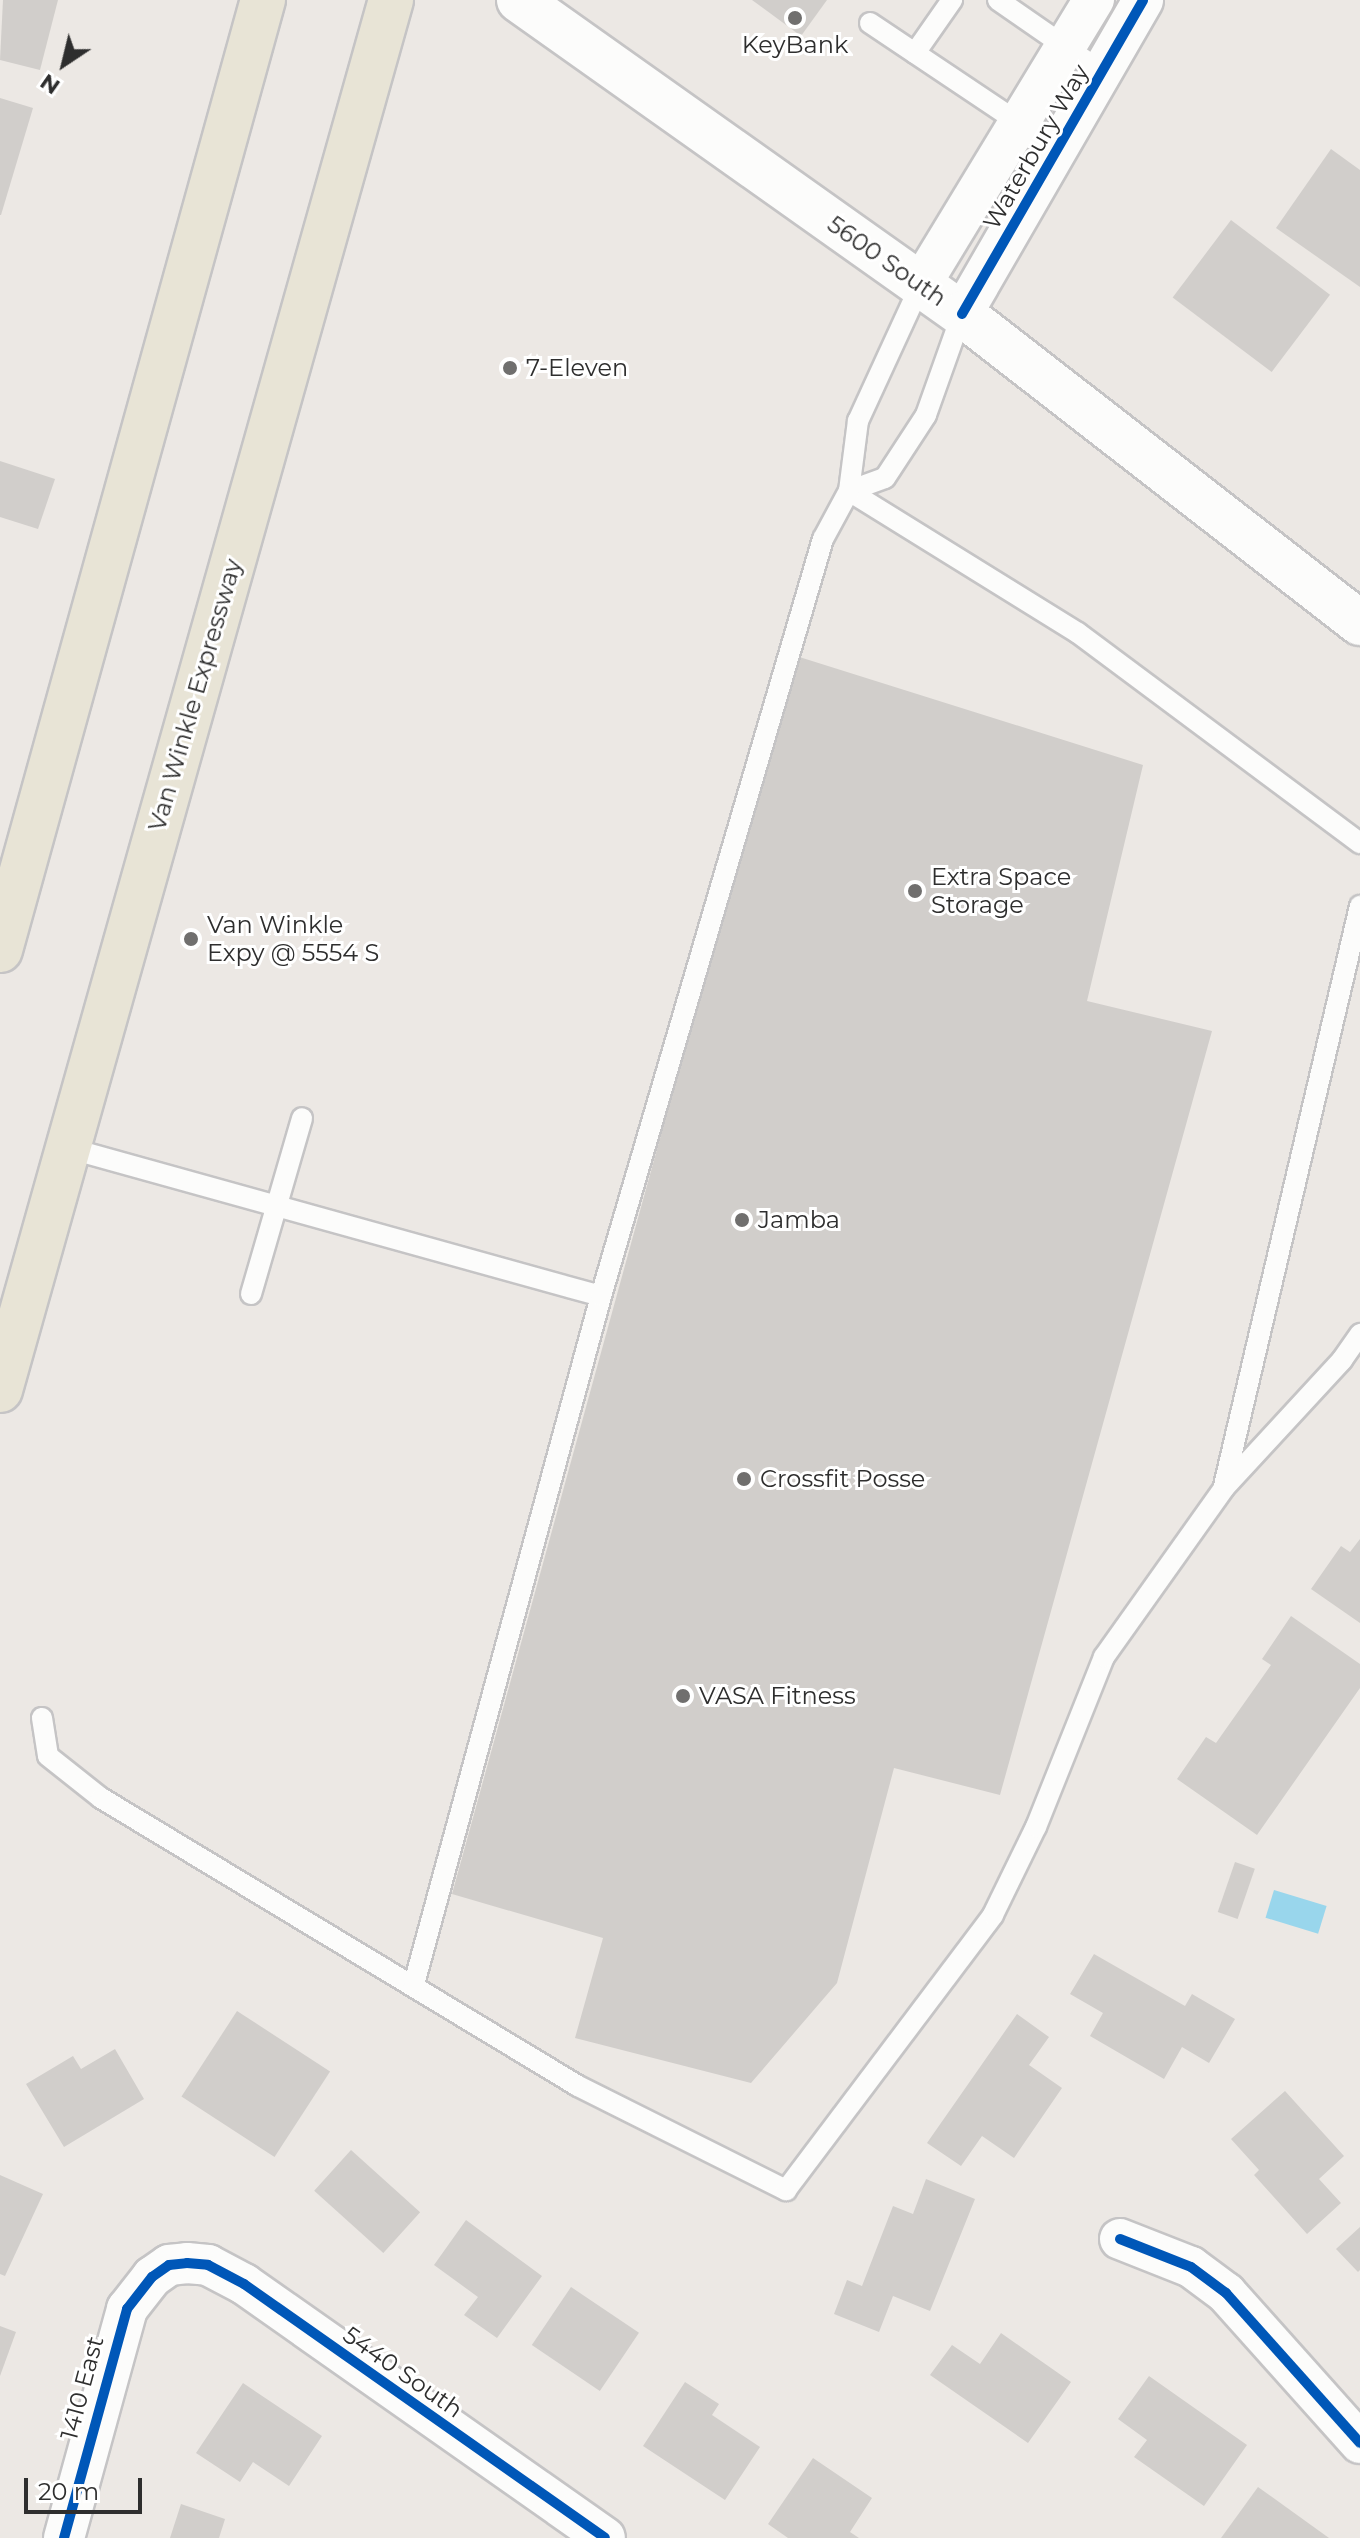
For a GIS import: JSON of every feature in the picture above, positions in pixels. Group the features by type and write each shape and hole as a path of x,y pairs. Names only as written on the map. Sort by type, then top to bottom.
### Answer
{"main road":[{"path":"0,950 263,0"},
{"name":"Van Winkle Expressway","path":"0,1390 391,0"},
{"name":"5600 South","path":"519,0 962,314 1360,623"}],"street":[{"name":"Waterbury Way","path":"921,284 1021,125 1094,0"},
{"name":"Waterbury Way","path":"962,314 1143,0"},
{"path":"1120,2239 1191,2267 1226,2293 1360,2443"},
{"name":"1410 East","path":"64,2538 119,2327 138,2291 169,2265"},
{"name":"5440 South","path":"169,2265 208,2265 244,2284 605,2538"}],"lane":[{"path":"915,53 952,0"},
{"path":"998,0 1102,72"},
{"path":"870,23 1058,149"},
{"path":"414,1984 601,1296 823,539 849,491 858,421 921,284"},
{"path":"849,491 885,478 926,415 962,314"},
{"path":"849,491 1078,633 1360,843"},
{"path":"1224,1488 1360,906"},
{"path":"251,1294 302,1118"},
{"path":"68,1148 601,1296"},
{"path":"42,1718 48,1756 101,1798 414,1984 578,2086 786,2190 993,1915 1036,1827 1104,1657 1224,1488 1342,1360 1360,1334"}],"water":[{"path":"1274,1890 1327,1906 1318,1934 1266,1918"}],"building":[{"path":"3,0 58,0 40,70 0,60"},
{"name":"KeyBank","path":"752,0 827,0 801,36"},
{"path":"0,98 33,108 1,215 0,215"},
{"path":"1331,149 1360,170 1360,287 1276,228"},
{"path":"1231,220 1330,295 1272,372 1173,297"},
{"path":"0,461 55,479 38,529 0,517"},
{"path":"793,655 1143,765 1087,1001 1212,1031 1000,1795 894,1768 837,1983 751,2083 575,2038 603,1938 452,1894"},
{"path":"1360,1539 1360,1623 1311,1589 1341,1546 1350,1552"},
{"path":"1291,1616 1360,1664 1360,1688 1257,1835 1177,1779 1206,1737 1216,1743 1271,1665 1262,1659"},
{"path":"1235,1862 1255,1869 1238,1919 1218,1912"},
{"path":"1094,1954 1185,2006 1192,1994 1235,2019 1209,2063 1182,2047 1164,2079 1090,2036 1103,2013 1070,1994"},
{"path":"237,2011 330,2071 275,2157 181,2097"},
{"path":"1017,2014 1049,2037 1029,2065 1062,2088 1014,2158 982,2136 961,2166 927,2143"},
{"path":"115,2049 144,2099 64,2147 26,2084 73,2056 81,2069"},
{"path":"1285,2091 1344,2156 1319,2179 1341,2203 1307,2234 1254,2175 1259,2170 1231,2139"},
{"path":"351,2150 420,2212 383,2253 314,2191"},
{"path":"0,2175 43,2194 5,2276 0,2274"},
{"path":"926,2179 975,2199 930,2311 893,2296 879,2332 834,2314 847,2280 862,2286 893,2206 913,2214"},
{"path":"466,2220 542,2276 497,2338 464,2315 478,2297 434,2265"},
{"path":"1360,2227 1360,2270 1358,2272 1336,2249"},
{"path":"571,2287 639,2333 600,2391 532,2345"},
{"path":"0,2326 16,2332 0,2376"},
{"path":"1001,2333 1071,2382 1028,2443 930,2375 952,2345 980,2364"},
{"path":"1149,2376 1247,2445 1204,2506 1134,2457 1147,2440 1118,2419"},
{"path":"685,2382 719,2404 712,2415 760,2447 725,2500 643,2446"},
{"path":"243,2383 322,2436 289,2486 253,2462 240,2482 196,2453"},
{"path":"813,2458 872,2498 850,2532 859,2538 788,2538 768,2524"},
{"path":"1258,2487 1329,2538 1221,2538"},
{"path":"181,2504 225,2519 219,2538 170,2538"}],"cycle path":[{"path":"962,314 1143,0"},
{"path":"1120,2239 1191,2267 1226,2293 1360,2443"},
{"path":"64,2538 127,2309 152,2277 169,2265 187,2263 208,2265 244,2284 605,2538"}],"place":[{"name":"KeyBank","path":"795,18"},
{"name":"7-Eleven","path":"510,368"},
{"name":"Extra Space Storage","path":"915,891"},
{"name":"Van Winkle Expy @ 5554 S","path":"191,939"},
{"name":"Jamba","path":"742,1220"},
{"name":"Crossfit Posse","path":"744,1479"},
{"name":"VASA Fitness","path":"683,1696"}]}
